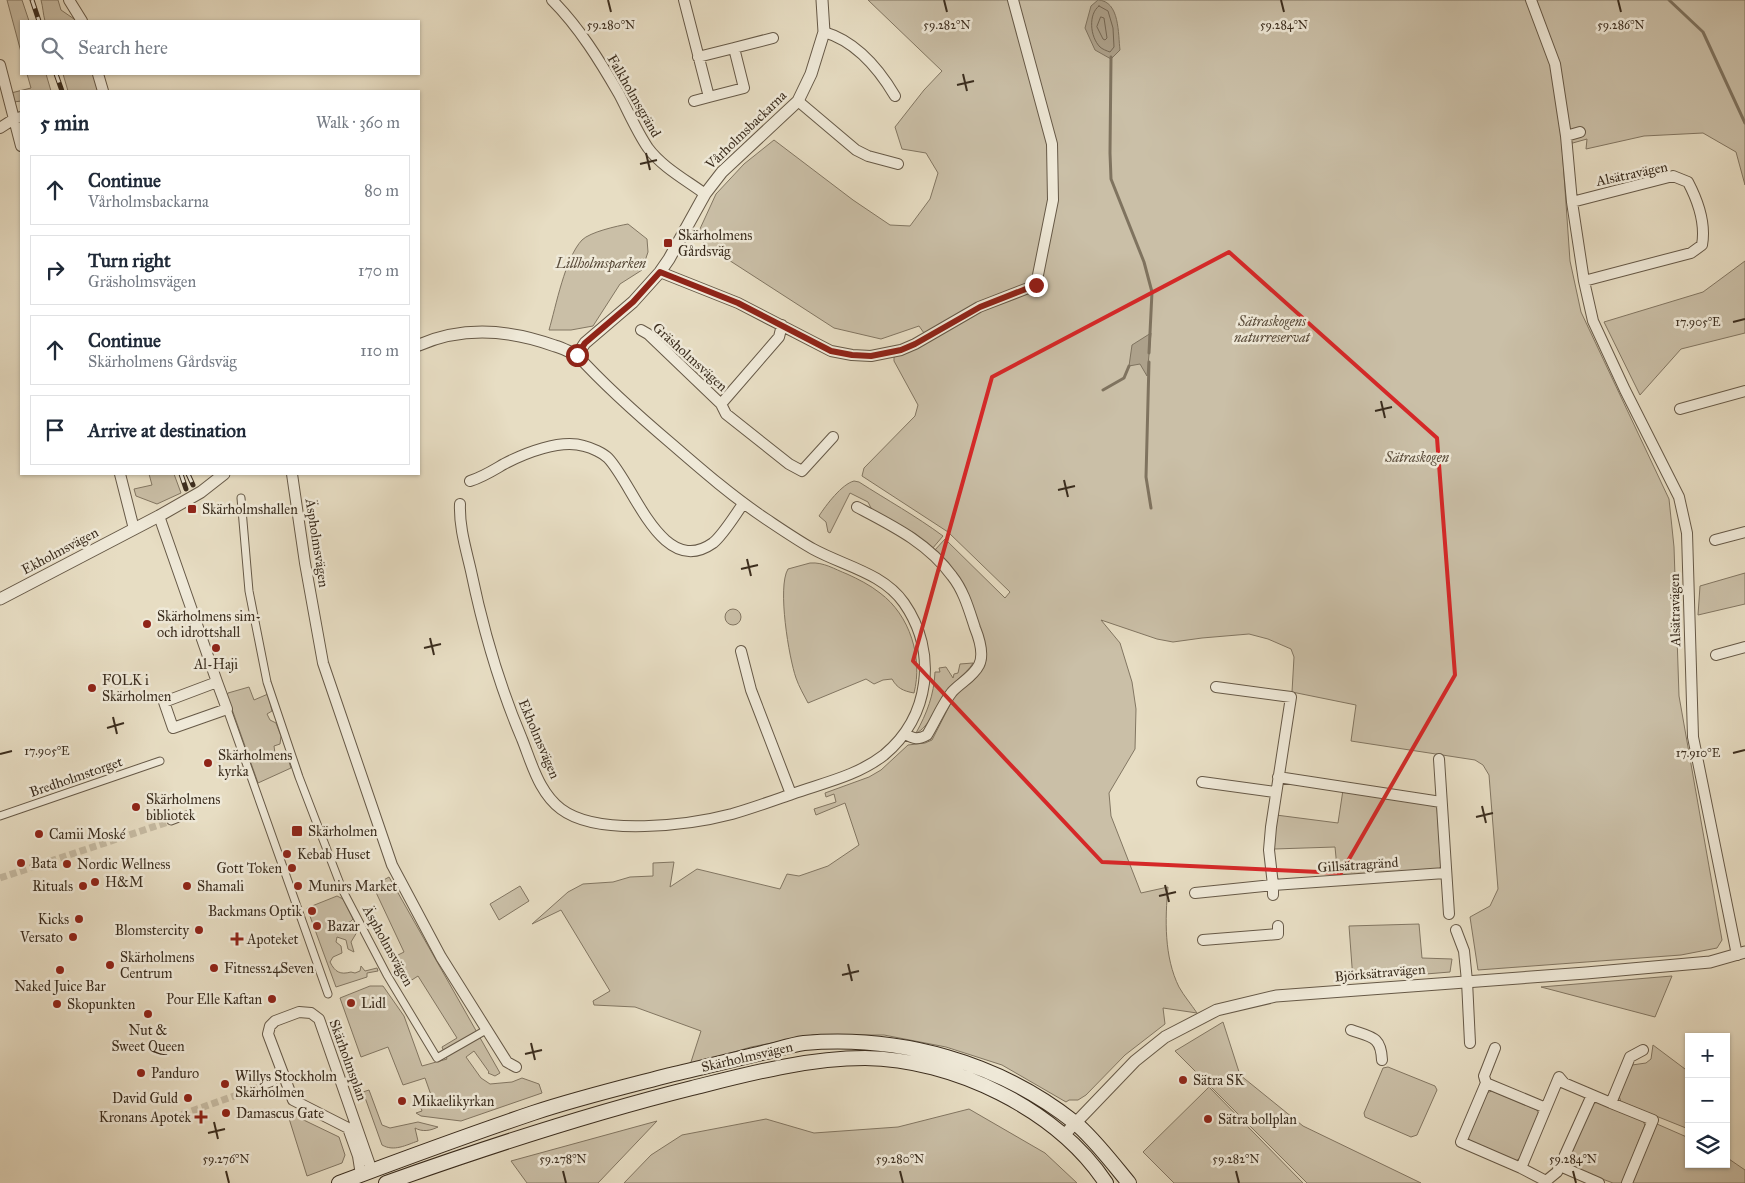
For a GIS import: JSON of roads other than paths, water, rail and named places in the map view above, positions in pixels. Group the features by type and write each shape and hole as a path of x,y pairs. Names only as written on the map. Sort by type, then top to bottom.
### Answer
{"main road":[{"name":"Skärholmsvägen","path":"339,1183 368,1178 532,1113 607,1091 801,1044 865,1042 897,1045 947,1057 1002,1077 1028,1090 1076,1123 1129,1183"},
{"name":"Skärholmsvägen","path":"386,1183 467,1154 616,1107 761,1072 842,1059 890,1060 920,1065 994,1090 1019,1104 1064,1135 1106,1183"}],"street":[{"path":"69,0 81,20"},
{"name":"Falkholmsgränd","path":"552,0 568,17 595,56 648,148 661,162 705,194"},
{"name":"Vårholmsbackarna","path":"577,355 585,343 633,302 660,272 669,260 705,194 722,172 798,100 811,74 824,32 822,0"},
{"path":"660,272 738,303 831,351 871,356 886,354 915,344 980,307 1036,285 1053,200 1052,144 1013,0"},
{"name":"Alsätravägen","path":"1531,0 1555,64 1566,136 1572,202 1584,281 1593,321 1625,390 1679,497 1687,533 1693,736 1741,954"},
{"path":"687,1 698,57 709,97"},
{"path":"824,32 851,44 884,78 894,96"},
{"path":"698,57 773,38"},
{"path":"694,101 744,88 734,48"},
{"path":"0,65 18,118 20,137"},
{"path":"98,75 103,90"},
{"path":"798,100 856,150 868,156 898,164"},
{"path":"0,128 18,118"},
{"path":"1566,136 1580,132"},
{"name":"Alsätravägen","path":"1572,202 1673,176 1688,182 1694,194 1704,231 1702,245 1691,253 1584,281"},
{"name":"Gräsholmsvägen","path":"721,404 779,337 782,325"},
{"name":"Gräsholmsvägen","path":"641,330 648,334 721,404 726,414 789,464 802,471 834,437"},
{"name":"Ekholmsvägen","path":"420,345 455,334 470,332 504,333 557,346 577,355 642,418 744,504 815,550 872,576 893,591 903,602 916,623 923,649 925,664 924,684 918,708 905,734 882,756 861,769 833,781 733,814 676,824 616,826 591,823 563,810 549,797 540,783 510,713 478,604 460,520 460,504"},
{"path":"1680,408 1745,391"},
{"path":"470,481 482,478 506,463 536,451 568,443 584,446 607,457 654,528 667,542 683,551 692,552 714,542 744,504"},
{"path":"120,475 134,529"},
{"name":"Äspholmsvägen","path":"292,475 323,663 392,865 441,957 507,1062 516,1067"},
{"name":"Ekholmsvägen","path":"0,599 159,516 201,492 217,476"},
{"name":"Äspholmsvägen","path":"241,498 249,591 267,682 299,777 342,889 387,975 437,1058 486,1030"},
{"path":"857,507 902,530 924,546 952,576 966,601 978,636 981,658 979,666 952,693 927,735 920,739 914,739 905,734"},
{"path":"159,516 328,994"},
{"path":"1715,540 1745,532"},
{"path":"1716,655 1745,647"},
{"path":"740,651 751,690 791,794"},
{"path":"217,682 164,702 173,728 227,709"},
{"path":"1216,687 1291,697 1275,792 1269,850 1273,890"},
{"path":"1439,759 1449,914"},
{"name":"Bredholmstorget","path":"0,816 160,761"},
{"path":"1278,777 1441,802"},
{"path":"1202,782 1275,792"},
{"path":"171,821 189,814"},
{"name":"Gillsätragränd","path":"1195,893 1273,890 1445,873"},
{"path":"1203,940 1278,934 1278,926"},
{"path":"1456,930 1464,951 1470,1043"},
{"name":"Björksätravägen","path":"1064,1135 1135,1060 1165,1037 1217,1010 1276,996 1710,962 1741,954"},
{"name":"Skärholmsplan","path":"299,1012 311,1013 319,1019 368,1178 348,1128 293,1100 268,1034 270,1026 275,1020 299,1012"},
{"path":"1351,1030 1376,1040 1382,1048 1382,1060"},
{"path":"1495,1048 1484,1076 1486,1083 1461,1142 1546,1181 1557,1172 1592,1095"},
{"path":"1611,1104 1630,1057 1643,1050"},
{"path":"1521,1168 1559,1077 1564,1083 1653,1120 1627,1183"},
{"path":"265,1086 273,1082"},
{"path":"1486,1083 1546,1108"},
{"path":"1560,1166 1599,1183"}],"water":[{"path":"1098,0 1110,6 1114,12 1118,27 1120,50 1111,59 1095,50 1085,28 1091,6"},
{"path":"1151,333 1147,376 1140,364 1129,366 1132,345"}],"waterway":[{"path":"1669,0 1703,32 1745,123"},
{"path":"1111,57 1111,179 1144,262 1152,292 1149,353"},
{"path":"1149,362 1146,477 1151,508"},
{"path":"1103,390 1124,378 1129,366"}],"tunnel":[{"path":"0,878 171,821"},
{"path":"172,1118 265,1085"}],"railway":[{"path":"32,0 39,20"},
{"path":"56,75 62,90"},
{"path":"181,475 186,489"},
{"path":"188,475 193,485"}],"place":[{"name":"Skärholmens Gårdsväg","path":"668,243"},
{"name":"Skärholmshallen","path":"192,509"},
{"name":"Skärholmens sim- och idrottshall","path":"147,624"},
{"name":"Al-Haji","path":"216,648"},
{"name":"FOLK i Skärholmen","path":"92,688"},
{"name":"Skärholmens kyrka","path":"208,763"},
{"name":"Skärholmens bibliotek","path":"136,807"},
{"name":"Skärholmen","path":"297,831"},
{"name":"Camii Moské","path":"39,834"},
{"name":"Kebab Huset","path":"287,854"},
{"name":"Bata","path":"21,863"},
{"name":"Nordic Wellness","path":"67,864"},
{"name":"Gott Token","path":"292,868"},
{"name":"H&M","path":"95,882"},
{"name":"Rituals","path":"83,886"},
{"name":"Shamali","path":"187,886"},
{"name":"Munirs Market","path":"298,886"},
{"name":"Backmans Optik","path":"312,911"},
{"name":"Kicks","path":"79,919"},
{"name":"Bazar","path":"317,926"},
{"name":"Blomstercity","path":"199,930"},
{"name":"Versato","path":"73,937"},
{"name":"Apoteket","path":"237,939"},
{"name":"Skärholmens Centrum","path":"110,965"},
{"name":"Fitness24Seven","path":"214,968"},
{"name":"Naked Juice Bar","path":"60,970"},
{"name":"Pour Elle Kaftan","path":"272,999"},
{"name":"Lidl","path":"351,1003"},
{"name":"Skopunkten","path":"57,1004"},
{"name":"Nut & Sweet Queen","path":"148,1014"},
{"name":"Panduro","path":"141,1073"},
{"name":"Sätra SK","path":"1183,1080"},
{"name":"Willys Stockholm Skärholmen","path":"225,1084"},
{"name":"David Guld","path":"188,1098"},
{"name":"Mikaelikyrkan","path":"402,1101"},
{"name":"Damascus Gate","path":"226,1113"},
{"name":"Kronans Apotek","path":"201,1117"},
{"name":"Sätra bollplan","path":"1208,1119"}],"park label":[{"name":"Lillholmsparken","path":"601,263"},
{"name":"Sätraskogens naturreservat","path":"1272,330"},
{"name":"Sätraskogen","path":"1417,457"}]}
